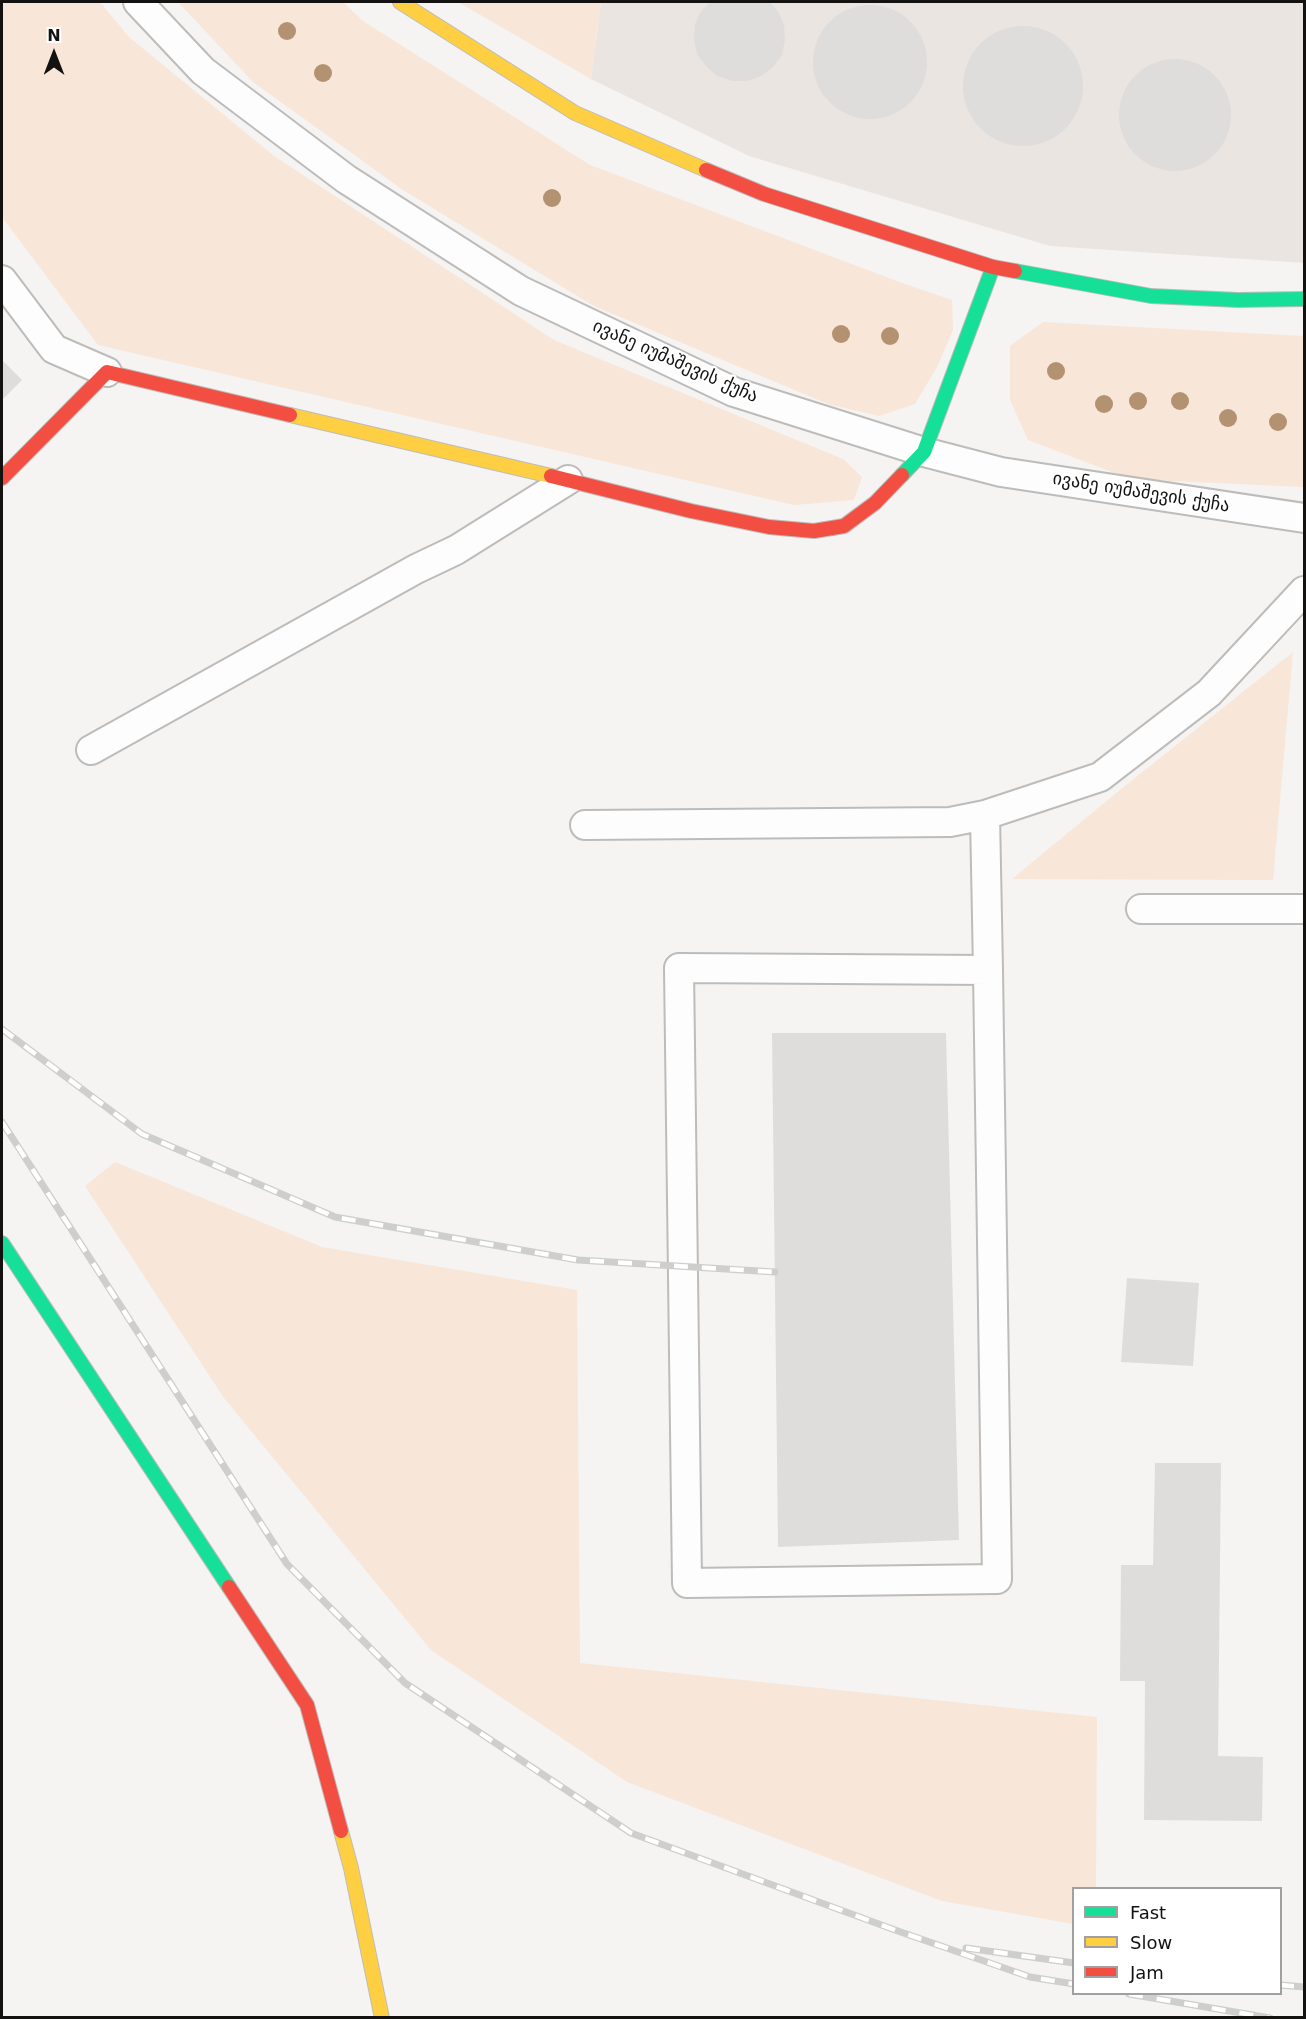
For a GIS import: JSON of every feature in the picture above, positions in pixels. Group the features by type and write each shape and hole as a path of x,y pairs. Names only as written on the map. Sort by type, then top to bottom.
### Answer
{"street":[{"path":"400,2 575,113 645,145 764,194 993,267 1151,296 1238,300 1305,299"},
{"path":"2,478 107,372 691,511 769,527 814,531 844,526 875,503 924,452 993,267"},
{"path":"2,1244 306,1705 351,1868 382,2018"}],"lane":[{"name":"ივანე იუმაშევის ქუჩა","path":"138,2 203,71 346,179 521,291 734,392 924,452 1001,472 1305,518"},
{"path":"2,280 54,349 107,372"},
{"path":"91,750 416,569 456,550 568,480"},
{"path":"585,825 950,822 985,815 1100,777 1209,693 1305,591"},
{"path":"985,815 988,970 997,1579 687,1583 679,968 988,970"},
{"path":"1141,909 1305,909"}],"shaded area":[{"path":"2,2 100,2 129,37 274,156 554,340 843,459 862,477 854,500 794,505 98,345 2,217"},
{"path":"178,2 343,2 363,21 590,165 952,300 953,330 937,367 915,404 879,416 828,404 594,306 403,190 253,82"},
{"path":"458,2 601,2 591,79"},
{"path":"601,2 1304,2 1304,263 1050,246 749,156 591,79"},
{"path":"1043,322 1304,336 1304,487 1130,479 1028,440 1010,400 1010,346"},
{"path":"1293,652 1273,880 1012,879 1115,794"},
{"path":"115,1162 322,1247 577,1290 580,1663 1097,1717 1096,1887 1072,1887 1072,1924 942,1901 627,1782 431,1650 224,1398 85,1186"}],"building":[{"path":"710,2 770,2 778,11 784,25 785,40 782,55 773,67 761,76 747,81 732,81 717,76 706,66 697,54 694,40 695,24 701,11"},
{"path":"870,5 892,10 910,22 922,40 927,62 922,84 910,102 892,114 870,119 848,114 830,102 818,84 813,62 818,40 830,22 848,10"},
{"path":"1023,26 1046,31 1065,44 1078,63 1083,86 1078,109 1065,128 1046,141 1023,146 1000,141 981,128 968,109 963,86 968,63 981,44 1000,31"},
{"path":"1175,59 1197,63 1215,75 1227,93 1231,115 1227,137 1215,155 1197,167 1175,171 1153,167 1135,155 1123,137 1119,115 1123,93 1135,75 1153,63"},
{"path":"2,360 22,380 2,400"},
{"path":"772,1033 946,1033 959,1540 778,1547"},
{"path":"1127,1278 1199,1283 1193,1366 1121,1362"},
{"path":"1155,1463 1221,1463 1218,1756 1263,1757 1262,1821 1144,1820 1145,1681 1120,1681 1121,1565 1153,1565"}],"railway":[{"path":"2,1029 142,1134 335,1217 578,1260 775,1272"},
{"path":"2,1122 287,1564 405,1683 631,1833 1030,1977 1072,1984"},
{"path":"966,1948 1072,1963"},
{"path":"1282,1985 1304,1987"},
{"path":"1135,1995 1270,2018"}],"traffic: fast":[{"path":"902,475 924,452 993,267"},
{"path":"1015,271 1151,296 1238,300 1304,299"},
{"path":"2,1243 229,1587"}],"traffic: slow":[{"path":"400,2 575,113 706,170"},
{"path":"290,415 551,476"},
{"path":"341,1831 351,1868 382,2018"}],"traffic: jam":[{"path":"706,170 764,194 993,267 1015,271"},
{"path":"2,478 107,372 290,415"},
{"path":"551,476 691,511 769,527 814,531 844,526 875,503 902,475"},
{"path":"229,1587 307,1705 341,1831"}]}
